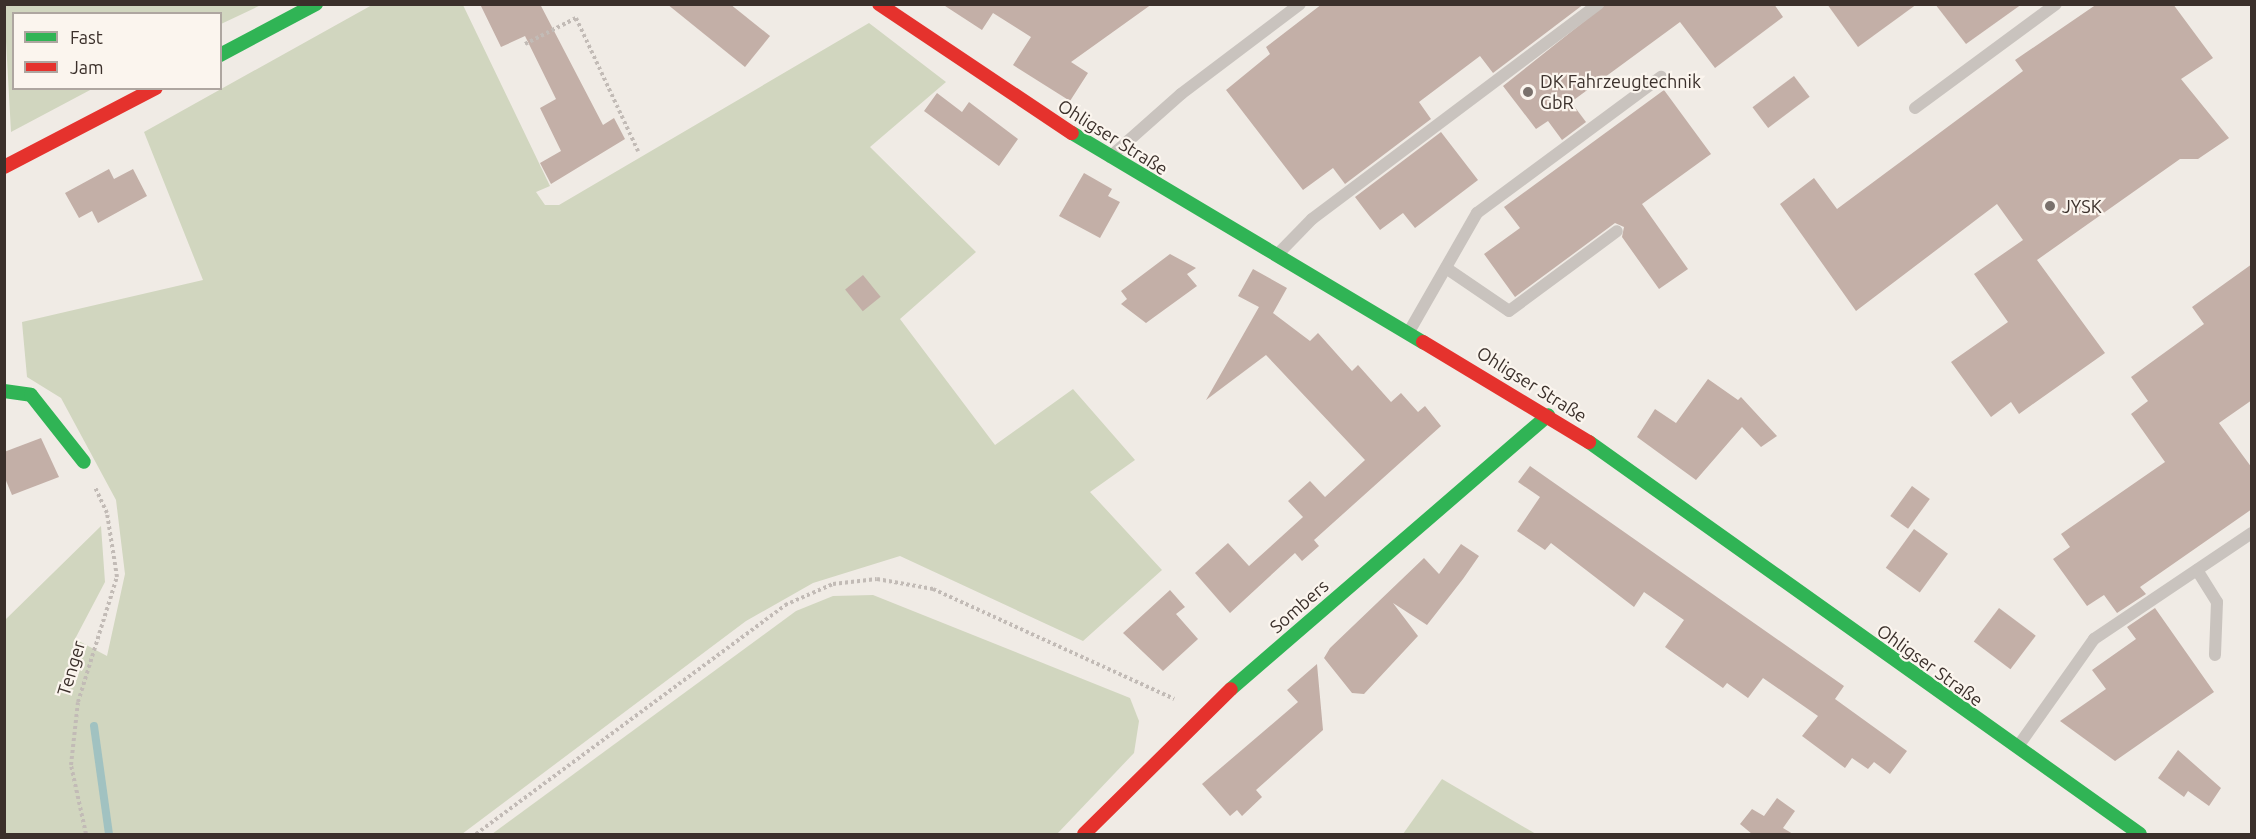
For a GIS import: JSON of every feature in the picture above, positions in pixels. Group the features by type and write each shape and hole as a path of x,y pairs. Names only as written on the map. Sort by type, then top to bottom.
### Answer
{"main road":[{"path":"222,54 316,4"},
{"name":"Ohligser Straße","path":"879,4 1109,158 1410,330 1548,415 1677,501 2017,749 2140,834"},
{"path":"4,168 152,90"},
{"path":"4,391 31,395 84,462"},
{"name":"Sombers","path":"1084,834 1200,715 1548,415"}],"lane":[{"path":"1109,158 1181,94 1300,4"},
{"path":"1276,255 1312,219 1598,4"},
{"path":"1915,108 2056,4"},
{"path":"1410,330 1477,213 1661,77"},
{"path":"1446,268 1509,311 1617,231"},
{"path":"2017,749 2094,639 2252,533"},
{"path":"2197,570 2217,602 2215,655"}],"path":[{"path":"525,44 576,18 638,151"},
{"name":"Tenger","path":"87,834 71,765 78,702 117,577 107,513"},
{"path":"476,834 785,605 833,584 877,579 933,589 1162,692 1200,715"}],"green space":[{"path":"5,4 261,5 222,24 222,12 12,12 12,90 90,90 11,132"},
{"path":"372,5 463,5 550,186 536,192 545,205 559,205 869,23 946,82 870,147 976,252 900,319 995,445 1073,389 1135,460 1090,492 1162,570 1083,641 900,556 813,583 746,621 462,834 5,834 5,620 101,526 105,582 75,639 107,656 125,574 116,500 61,398 27,377 22,322 203,280 144,132"},
{"path":"873,595 1130,698 1139,721 1134,753 1057,834 492,834 796,611 833,596"},
{"path":"1442,779 1536,834 1403,834"}],"building":[{"path":"480,4 540,4 603,125 614,118 625,139 551,184 540,163 561,151 540,108 556,99 525,36 501,47"},
{"path":"667,4 730,4 770,36 745,67"},
{"path":"942,4 1152,4 1071,62 1088,73 1070,101 1013,65 1031,37 993,13 982,30"},
{"path":"1322,4 1584,4 1493,73 1480,56 1419,102 1431,119 1345,184 1333,168 1303,190 1226,90 1270,54 1266,47"},
{"path":"1606,4 1774,4 1783,17 1715,68 1680,22 1571,102 1586,122 1562,140 1548,121 1536,129 1503,86"},
{"path":"1827,4 1917,4 1858,47"},
{"path":"1935,4 2022,4 1966,44"},
{"path":"2097,4 2173,4 2213,58 2181,79 2229,138 2198,159 2180,159 2037,260 2105,353 2019,414 2011,402 1991,417 1951,362 2008,322 1974,274 2023,240 1997,204 1856,311 1780,204 1814,178 1837,209 2023,71 2015,60"},
{"path":"1794,76 1810,97 1768,128 1752,107"},
{"path":"1664,90 1711,154 1642,204 1688,269 1659,289 1622,237 1624,227 1615,223 1515,297 1484,254 1520,228 1504,207"},
{"path":"937,93 962,112 969,102 1018,139 999,166 924,111"},
{"path":"1441,132 1478,180 1415,228 1403,213 1380,230 1355,197"},
{"path":"109,169 114,179 133,169 147,196 98,223 92,211 79,218 65,193"},
{"path":"1084,173 1112,189 1108,196 1120,202 1100,238 1059,216"},
{"path":"1170,254 1196,268 1187,274 1197,286 1146,323 1121,304 1127,299 1121,291"},
{"path":"2252,264 2252,400 2219,423 2252,468 2252,509 2140,587 2146,594 2117,613 2104,595 2087,606 2053,559 2070,547 2061,534 2165,462 2131,414 2148,401 2131,377 2204,324 2192,307"},
{"path":"1253,269 1287,288 1273,313 1310,341 1318,333 1352,371 1358,365 1391,402 1401,393 1418,412 1425,406 1441,426 1314,540 1319,546 1302,561 1295,553 1230,613 1195,573 1228,543 1249,566 1303,517 1288,501 1310,481 1325,497 1365,460 1266,355 1206,400 1259,307 1238,296"},
{"path":"863,275 881,297 863,311 845,289"},
{"path":"1708,379 1738,400 1741,397 1777,436 1761,447 1742,427 1696,480 1637,437 1655,409 1676,423"},
{"path":"41,438 59,477 12,495 4,476 4,452"},
{"path":"1530,466 1844,686 1835,699 1907,751 1890,774 1874,762 1868,769 1852,758 1845,768 1802,736 1818,716 1763,678 1748,698 1727,683 1723,688 1665,647 1684,620 1644,592 1634,607 1551,543 1545,550 1517,531 1540,497 1518,482"},
{"path":"1912,486 1930,499 1908,529 1890,516"},
{"path":"1914,529 1948,554 1920,593 1886,568"},
{"path":"1461,544 1479,556 1463,579 1427,625 1393,603 1418,636 1364,694 1352,693 1324,658 1330,648 1424,558 1439,574"},
{"path":"1170,590 1185,607 1176,614 1198,639 1163,671 1123,633"},
{"path":"1999,608 2036,636 2010,669 1974,642"},
{"path":"2155,608 2214,692 2115,761 2060,721 2106,689 2092,670 2136,639 2127,627"},
{"path":"1317,664 1323,730 1256,790 1262,797 1242,816 1237,810 1230,816 1202,784 1298,702 1287,690"},
{"path":"2178,750 2221,788 2209,806 2188,791 2184,797 2158,778"},
{"path":"1777,798 1795,811 1783,828 1793,834 1752,834 1740,824 1752,809 1764,816"}],"waterway":[{"path":"94,726 109,834"}],"traffic: fast":[{"path":"222,54 316,4"},
{"path":"1072,133 1423,342"},
{"path":"4,391 31,395 84,462"},
{"path":"1231,689 1548,415"},
{"path":"1589,442 2140,834"}],"traffic: jam":[{"path":"879,4 1072,133"},
{"path":"4,167 152,90"},
{"path":"1423,342 1589,442"},
{"path":"1084,834 1231,689"}],"place":[{"name":"DK Fahrzeugtechnik GbR","path":"1528,92"},
{"name":"JYSK","path":"2050,206"}]}
